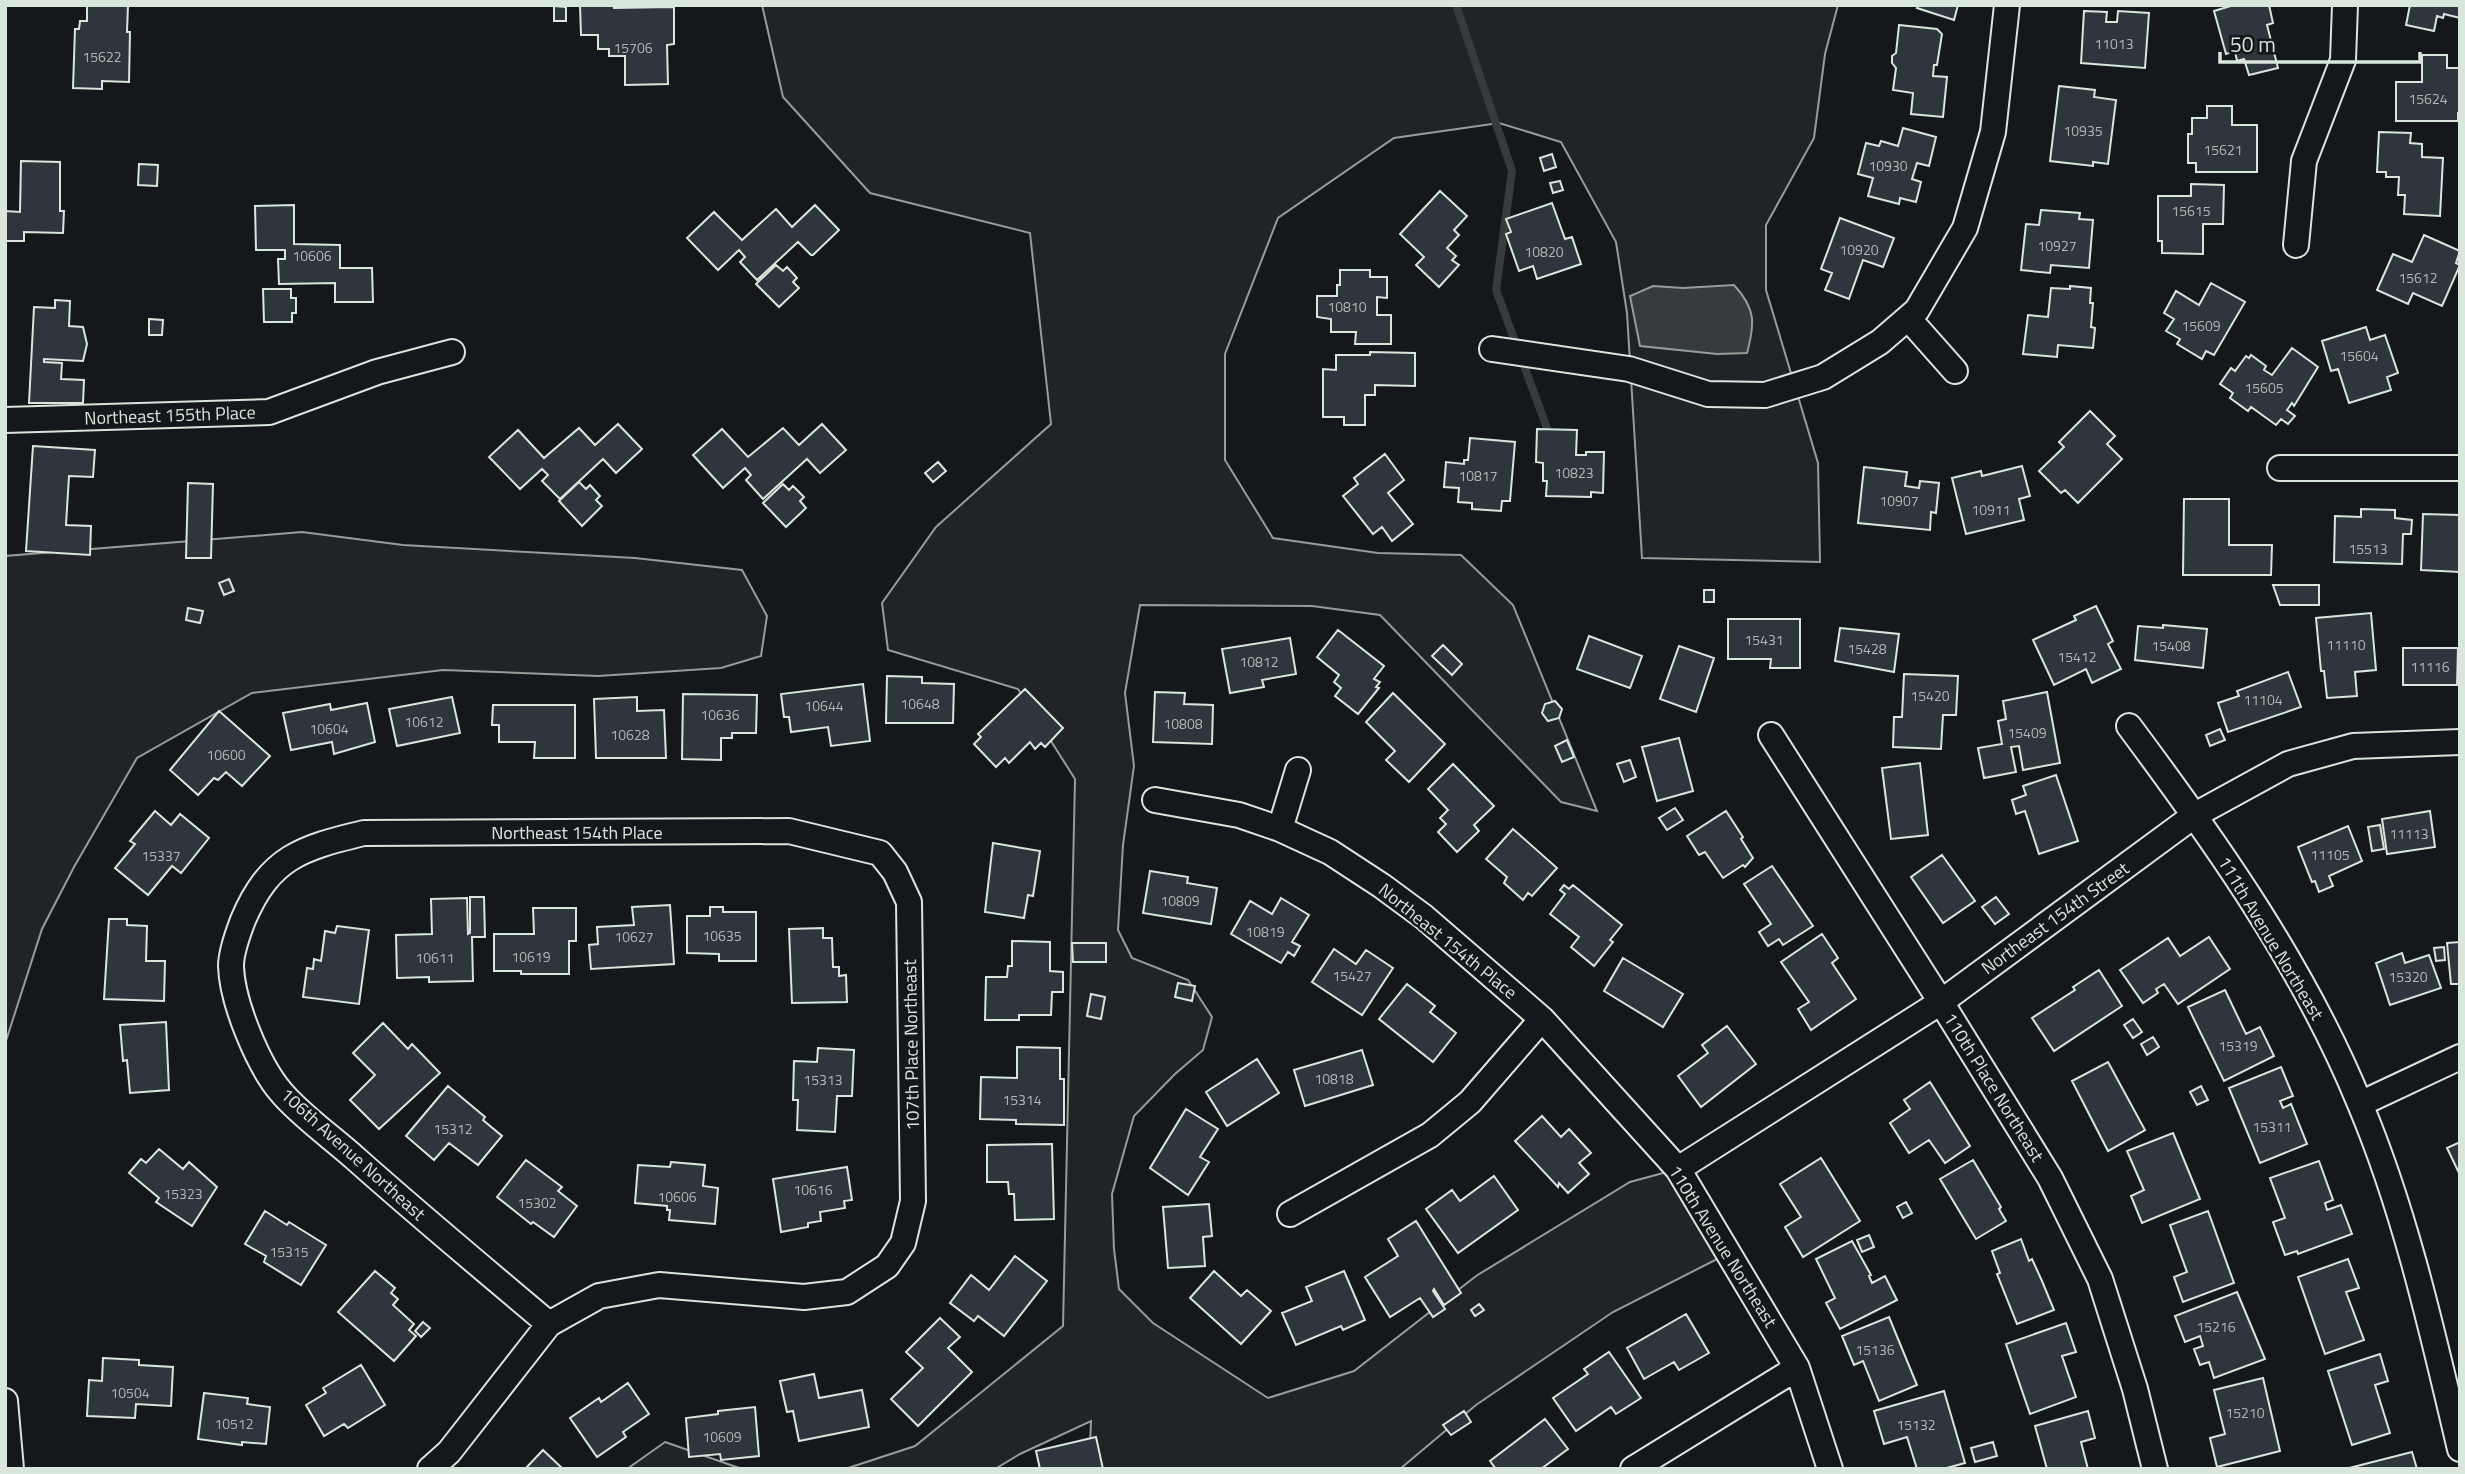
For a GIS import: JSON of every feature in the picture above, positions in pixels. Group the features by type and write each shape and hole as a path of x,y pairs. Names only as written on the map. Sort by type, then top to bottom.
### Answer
{"street":[{"path":"1492,349 1629,369 1708,394 1765,395 1823,377 1880,342 1917,310 1965,228 1993,132 2007,5"},
{"path":"2296,244 2304,161 2343,60 2345,5"},
{"path":"1908,318 1955,371"},
{"name":"Northeast 155th Place","path":"5,420 269,412 377,372 452,352"},
{"path":"2280,468 2460,468"},
{"name":"111th Avenue Northeast","path":"2129,726 2195,815 2286,957 2325,1029 2360,1104 2386,1171 2426,1309 2460,1450"},
{"name":"110th Place Northeast","path":"1771,735 2050,1178 2099,1279 2135,1389 2155,1469"},
{"name":"Northeast 154th Street","path":"1678,1170 1941,1002 2195,815 2288,764 2353,746 2460,742"},
{"path":"1280,829 1298,770"},
{"name":"Northeast 154th Place","path":"1155,800 1239,815 1280,829 1330,852 1424,917 1542,1019"},
{"name":"Northeast 154th Place","path":"278,866 315,844 364,833 789,831 880,853"},
{"name":"107th Place Northeast","path":"550,1324 599,1296 659,1285 804,1297 847,1292 887,1266 903,1243 913,1201 909,902 895,872 880,853"},
{"name":"106th Avenue Northeast","path":"278,866 254,894 239,931 231,965 239,1008 258,1056 281,1092 418,1214 550,1324"},
{"path":"1290,1214 1430,1135 1470,1102 1542,1019"},
{"name":"110th Avenue Northeast","path":"1542,1019 1678,1170 1797,1368 1830,1469"},
{"path":"2360,1104 2460,1057"},
{"path":"430,1469 449,1452 550,1324"},
{"path":"1633,1469 1797,1368"},
{"path":"5,1401 11,1469"}],"shaded area":[{"path":"762,5 1838,5 1825,54 1814,138 1766,225 1766,290 1818,463 1820,562 1642,558 1627,313 1616,242 1561,142 1499,123 1394,138 1278,218 1225,354 1225,460 1273,538 1378,553 1461,555 1513,605 1597,811 1561,802 1380,615 1312,606 1140,605 1125,693 1134,766 1123,845 1118,930 1132,958 1188,980 1212,1017 1203,1050 1134,1116 1112,1194 1119,1289 1153,1323 1268,1398 1354,1371 1476,1276 1630,1182 1678,1169 1729,1253 1613,1312 1476,1405 1400,1469 1089,1469 1091,1421 1020,1454 995,1469 845,1469 915,1446 1063,1326 1075,779 1018,689 888,650 882,603 936,527 1051,424 1030,233 870,193 783,97"},
{"path":"1734,285 1750,309 1752,317 1747,353 1717,354 1640,346 1630,296 1653,286 1683,288"},
{"path":"302,532 403,545 635,558 742,570 767,616 761,656 721,668 598,676 443,670 252,693 137,758 74,867 42,929 5,1044 5,556"},
{"path":"665,1442 742,1469 627,1469"}],"building":[{"path":"87,5 128,5 129,82 102,81 102,89 73,88 75,29 79,29 80,21 87,21"},
{"path":"580,5 614,5 614,8 674,7 674,44 667,45 668,84 625,85 625,56 609,56 609,49 598,49 598,35 581,35"},
{"path":"1918,5 1958,5 1954,20 1917,8"},
{"path":"2234,5 2269,5 2273,23 2267,25 2278,68 2249,75 2244,59 2237,61 2235,51 2226,54 2214,11"},
{"path":"2410,5 2460,5 2460,18 2444,14 2443,18 2437,16 2434,31 2406,25"},
{"path":"554,6 566,7 566,21 554,21"},
{"path":"2084,11 2107,12 2106,22 2117,22 2118,11 2149,13 2145,68 2081,63"},
{"path":"1899,25 1937,29 1942,34 1933,76 1947,77 1943,117 1911,114 1913,93 1893,90 1896,68 1892,63 1892,56 1896,53"},
{"path":"2422,55 2447,55 2447,68 2460,68 2458,121 2396,121 2396,82 2422,82"},
{"path":"2059,86 2095,90 2094,97 2116,100 2108,164 2093,162 2093,166 2050,161"},
{"path":"2207,106 2232,106 2232,125 2257,125 2257,172 2196,172 2196,163 2188,163 2188,134 2192,134 2192,118 2207,118"},
{"path":"1903,128 1936,137 1929,166 1917,163 1912,179 1921,182 1916,202 1900,198 1899,204 1868,196 1873,178 1858,174 1866,143 1879,146 1881,141 1898,146"},
{"path":"2379,132 2411,133 2410,143 2422,144 2422,157 2443,158 2440,216 2404,214 2405,195 2398,195 2399,177 2386,177 2386,172 2377,172"},
{"path":"1552,154 1556,167 1544,171 1540,158"},
{"path":"21,161 60,162 63,233 24,232 24,241 5,241 5,211 20,212"},
{"path":"139,164 158,165 157,186 138,185"},
{"path":"1560,181 1563,190 1553,193 1550,183"},
{"path":"2191,184 2224,185 2223,224 2203,224 2203,254 2162,253 2162,241 2158,241 2158,196 2191,196"},
{"path":"1440,191 1467,216 1454,230 1459,235 1447,248 1456,256 1452,260 1459,265 1439,287 1416,265 1424,257 1400,234"},
{"path":"1552,203 1565,239 1572,237 1581,264 1537,279 1533,266 1519,271 1506,234 1511,232 1506,219"},
{"path":"294,205 294,244 340,245 340,268 372,268 373,302 335,302 335,283 279,284 278,259 285,259 285,250 256,250 255,206"},
{"path":"815,205 839,230 813,255 798,242 757,280 740,262 745,257 739,250 718,270 687,238 714,212 742,240 776,209 792,227"},
{"path":"2041,210 2080,213 2079,219 2093,220 2089,268 2051,265 2050,273 2021,270 2026,224 2039,225"},
{"path":"1840,218 1894,238 1883,267 1863,260 1849,299 1825,290 1832,273 1821,269"},
{"path":"2424,235 2460,251 2456,263 2460,265 2442,306 2413,293 2408,304 2377,290 2393,254 2412,262"},
{"path":"776,265 783,271 787,267 797,278 793,282 799,288 779,307 756,284"},
{"path":"1340,270 1370,270 1370,277 1387,277 1387,298 1377,297 1377,315 1391,315 1391,344 1355,344 1356,332 1331,332 1331,319 1317,317 1317,296 1337,296"},
{"path":"2211,283 2245,302 2214,355 2206,351 2202,359 2177,344 2180,339 2166,331 2174,319 2164,313 2176,291 2199,305"},
{"path":"2070,286 2091,288 2091,327 2095,328 2093,348 2058,345 2057,357 2023,354 2028,315 2048,317 2051,288 2070,289"},
{"path":"263,289 291,289 291,298 296,298 296,313 292,313 292,322 264,322"},
{"path":"55,300 70,301 69,326 83,327 87,344 83,361 44,359 44,362 62,363 61,379 84,380 83,403 29,403 34,307 55,308"},
{"path":"149,319 163,320 162,335 149,335"},
{"path":"2366,327 2370,340 2385,335 2398,373 2387,377 2391,390 2349,403 2338,369 2331,371 2322,341"},
{"path":"2292,348 2318,367 2294,406 2292,403 2287,410 2295,416 2288,424 2281,419 2276,425 2251,407 2248,411 2230,398 2233,393 2220,384 2231,368 2235,371 2246,356 2249,358 2251,355 2266,366 2264,370 2272,375"},
{"path":"1370,352 1415,353 1415,386 1375,385 1375,395 1365,395 1365,425 1344,425 1344,417 1323,417 1323,369 1336,370 1336,355 1370,355"},
{"path":"2090,411 2115,436 2107,444 2122,459 2078,503 2065,490 2061,493 2039,471 2064,447 2059,442"},
{"path":"618,424 642,449 616,473 603,459 560,499 542,481 548,475 542,469 520,489 489,457 518,430 544,458 579,428 595,445"},
{"path":"822,424 846,450 820,473 807,459 763,499 746,480 751,475 745,468 723,488 693,455 722,429 748,457 783,428 799,445"},
{"path":"1537,429 1577,430 1576,455 1604,452 1603,493 1591,492 1591,497 1546,496 1547,481 1543,481 1543,463 1536,462"},
{"path":"1470,438 1515,442 1510,501 1502,501 1501,511 1472,509 1472,503 1458,502 1459,488 1444,487 1446,462 1464,464 1464,460 1468,460"},
{"path":"33,446 95,450 93,477 69,476 66,525 91,526 90,555 26,551"},
{"path":"1385,454 1404,480 1388,493 1413,524 1392,541 1382,527 1373,534 1343,496 1358,484 1354,478"},
{"path":"938,462 946,471 933,482 925,473"},
{"path":"2022,466 2030,496 2019,499 2024,520 1966,534 1952,478 1981,471 1982,476"},
{"path":"1864,467 1907,472 1905,486 1919,488 1920,481 1939,483 1936,513 1931,512 1930,530 1858,523"},
{"path":"579,482 586,489 590,485 600,496 596,500 602,506 582,526 559,501"},
{"path":"188,483 213,484 211,558 186,558"},
{"path":"783,484 789,490 793,486 804,497 800,501 806,508 786,527 763,503"},
{"path":"2184,499 2229,499 2229,545 2272,545 2271,575 2183,575"},
{"path":"2361,509 2395,510 2395,518 2412,520 2411,534 2403,534 2402,564 2334,562 2335,516 2361,517"},
{"path":"2423,514 2460,515 2460,572 2421,570"},
{"path":"229,579 234,591 224,595 219,583"},
{"path":"2273,585 2319,585 2319,605 2280,605"},
{"path":"1704,590 1714,590 1714,602 1704,602"},
{"path":"2096,606 2113,641 2108,644 2121,669 2092,683 2086,669 2054,685 2033,640 2076,620 2074,616"},
{"path":"188,608 203,611 200,623 186,620"},
{"path":"2371,613 2376,670 2355,672 2357,696 2327,698 2324,671 2321,671 2316,618"},
{"path":"1728,619 1800,619 1800,668 1770,668 1771,659 1728,659"},
{"path":"2163,625 2207,629 2203,668 2135,660 2138,626 2163,628"},
{"path":"1840,628 1899,634 1894,672 1835,661"},
{"path":"1338,630 1384,666 1374,679 1380,682 1376,687 1379,688 1358,714 1335,696 1341,688 1334,682 1339,675 1317,657"},
{"path":"1589,636 1642,656 1630,688 1577,669"},
{"path":"1290,638 1296,674 1262,680 1264,687 1230,693 1222,649"},
{"path":"1443,645 1462,664 1452,675 1432,656"},
{"path":"1679,646 1714,658 1696,712 1660,699"},
{"path":"2403,648 2458,648 2457,685 2403,685"},
{"path":"2288,672 2301,707 2228,732 2218,703 2239,696 2237,691"},
{"path":"1904,674 1958,676 1956,715 1943,715 1941,749 1893,747 1894,717 1902,717"},
{"path":"887,676 922,677 922,683 954,684 953,723 886,723"},
{"path":"863,684 870,741 831,746 828,727 791,732 789,717 784,717 781,694"},
{"path":"1025,689 1063,728 1045,747 1041,743 1035,749 1030,742 1009,763 1005,758 996,767 974,744 981,737 978,734"},
{"path":"1155,692 1185,693 1184,704 1213,705 1212,744 1153,742"},
{"path":"2047,692 2060,763 2023,770 2019,746 2011,747 2016,772 1984,778 1978,748 2002,744 1998,721 2006,719 2003,701"},
{"path":"1393,693 1445,744 1409,782 1386,760 1395,751 1366,722"},
{"path":"683,694 757,695 756,733 732,733 732,738 721,738 721,760 682,759"},
{"path":"452,697 460,733 397,746 389,709"},
{"path":"637,697 637,711 664,710 666,758 596,758 594,699"},
{"path":"1555,701 1562,709 1559,718 1548,721 1542,713 1545,704"},
{"path":"367,703 375,742 334,754 332,742 291,750 283,713 330,704 331,710"},
{"path":"493,705 575,705 575,758 534,758 535,742 499,742 499,725 492,725"},
{"path":"219,711 270,756 242,786 226,772 218,780 214,778 198,795 170,770"},
{"path":"2220,729 2225,740 2210,746 2206,735"},
{"path":"1679,738 1693,791 1657,801 1642,747"},
{"path":"1567,740 1574,757 1562,762 1555,746"},
{"path":"1630,760 1636,777 1624,782 1617,764"},
{"path":"1920,763 1928,835 1891,839 1882,768"},
{"path":"1453,764 1494,806 1474,825 1479,831 1457,852 1438,832 1446,824 1440,818 1448,810 1428,789"},
{"path":"2056,775 2078,841 2039,854 2025,811 2016,814 2012,800 2026,795 2023,786"},
{"path":"1675,808 1683,820 1667,830 1659,818"},
{"path":"155,811 171,825 180,814 209,838 181,873 172,866 148,895 115,868 135,844 130,841"},
{"path":"1726,811 1753,858 1745,867 1743,865 1723,878 1705,852 1699,855 1687,836"},
{"path":"2430,811 2435,847 2387,854 2382,819"},
{"path":"2380,825 2384,849 2372,851 2368,827"},
{"path":"2348,826 2362,861 2329,876 2333,886 2319,892 2315,881 2312,882 2298,847"},
{"path":"1513,829 1557,868 1532,896 1528,893 1523,900 1504,883 1507,877 1486,859"},
{"path":"993,843 1040,851 1033,896 1028,895 1024,918 985,912"},
{"path":"1942,855 1975,901 1943,923 1911,877"},
{"path":"1772,866 1813,926 1783,945 1779,939 1768,946 1759,932 1771,924 1744,884"},
{"path":"1150,871 1188,877 1187,883 1217,888 1211,924 1143,913"},
{"path":"1564,885 1569,889 1573,885 1622,925 1610,940 1613,942 1594,966 1571,947 1579,937 1550,914 1565,894 1560,890"},
{"path":"470,897 484,897 485,937 472,937 473,981 429,982 429,977 397,978 396,935 432,934 431,899 467,898 468,934 470,933"},
{"path":"1996,897 2009,914 1995,924 1982,907"},
{"path":"1281,898 1309,915 1292,942 1300,946 1294,956 1288,952 1281,963 1231,934 1250,901 1272,914"},
{"path":"670,905 674,964 591,969 589,945 598,944 597,927 634,925 632,907"},
{"path":"710,907 723,907 723,912 756,912 756,961 719,961 719,954 687,953 687,916 710,916"},
{"path":"533,908 576,908 576,941 569,941 569,974 494,971 494,934 534,934"},
{"path":"109,919 127,919 127,925 147,926 146,961 165,961 164,1001 104,999"},
{"path":"337,926 369,930 359,1004 303,997 307,968 313,969 314,959 321,961 325,931 335,933"},
{"path":"823,928 823,938 832,938 833,967 839,967 839,976 846,975 847,1002 792,1003 789,929"},
{"path":"1822,934 1838,958 1832,963 1856,999 1811,1030 1798,1009 1809,1002 1781,962"},
{"path":"2209,937 2230,969 2178,1004 2164,984 2156,989 2158,993 2143,1003 2120,970 2168,938 2180,956"},
{"path":"1012,941 1050,942 1050,971 1063,972 1063,992 1052,992 1051,1015 1019,1015 1019,1020 985,1020 986,977 1007,977 1008,966 1012,966"},
{"path":"2460,942 2460,984 2451,984 2447,943"},
{"path":"1072,943 1106,943 1106,962 1073,962"},
{"path":"2444,947 2445,960 2436,961 2434,948"},
{"path":"1334,949 1356,964 1366,950 1393,968 1362,1015 1312,982"},
{"path":"2402,953 2405,963 2429,955 2441,988 2390,1005 2376,963"},
{"path":"1623,958 1683,994 1663,1027 1604,991"},
{"path":"2099,970 2122,1006 2054,1051 2032,1018 2075,990 2073,987"},
{"path":"1178,983 1195,986 1192,1001 1175,997"},
{"path":"1407,984 1435,1006 1430,1012 1456,1033 1433,1062 1379,1019"},
{"path":"2225,990 2246,1034 2260,1027 2274,1056 2224,1081 2188,1007"},
{"path":"1091,994 1105,997 1101,1019 1087,1016"},
{"path":"2133,1019 2142,1032 2133,1038 2124,1025"},
{"path":"166,1022 169,1090 130,1093 127,1060 123,1061 120,1025"},
{"path":"383,1023 408,1049 412,1044 440,1073 379,1129 350,1100 375,1075 353,1053"},
{"path":"1727,1026 1756,1064 1701,1107 1678,1076 1708,1053 1702,1045"},
{"path":"2153,1037 2159,1047 2147,1055 2141,1044"},
{"path":"1017,1047 1060,1048 1060,1079 1064,1079 1064,1125 1016,1124 1016,1120 980,1119 981,1077 1017,1078"},
{"path":"818,1048 854,1050 852,1096 837,1096 835,1132 797,1130 798,1100 793,1100 794,1061 817,1062"},
{"path":"1362,1050 1373,1085 1305,1106 1294,1070"},
{"path":"1257,1059 1279,1093 1227,1126 1206,1092"},
{"path":"2108,1062 2145,1130 2108,1151 2072,1081"},
{"path":"2281,1067 2293,1096 2280,1101 2283,1108 2291,1104 2307,1144 2260,1163 2229,1088"},
{"path":"1930,1082 1970,1146 1945,1163 1929,1140 1909,1153 1890,1123 1910,1109 1904,1100"},
{"path":"448,1086 485,1117 483,1120 502,1136 478,1165 449,1143 434,1160 406,1136"},
{"path":"2201,1086 2208,1100 2197,1105 2190,1092"},
{"path":"1186,1109 1218,1129 1200,1157 1209,1162 1188,1195 1150,1168"},
{"path":"1542,1116 1561,1137 1569,1129 1591,1153 1579,1163 1589,1174 1568,1193 1559,1183 1558,1187 1515,1141"},
{"path":"2173,1133 2200,1199 2142,1223 2131,1196 2144,1190 2127,1151"},
{"path":"2460,1142 2460,1175 2447,1148"},
{"path":"1052,1144 1054,1219 1015,1220 1014,1194 1009,1194 1008,1182 987,1182 987,1145"},
{"path":"159,1149 183,1169 189,1162 217,1187 192,1226 156,1202 159,1198 129,1173 141,1159 146,1163"},
{"path":"1821,1158 1860,1221 1803,1257 1785,1227 1801,1217 1780,1184"},
{"path":"526,1160 562,1187 558,1191 577,1206 554,1237 533,1222 531,1224 497,1197"},
{"path":"1973,1160 2001,1207 1999,1209 2006,1221 1976,1239 1940,1179"},
{"path":"2319,1161 2333,1200 2325,1203 2327,1210 2341,1205 2352,1234 2298,1254 2297,1251 2285,1255 2273,1222 2285,1218 2270,1178"},
{"path":"671,1162 705,1165 703,1186 718,1188 715,1224 669,1220 670,1210 667,1210 667,1206 635,1203 638,1165 670,1167"},
{"path":"847,1167 852,1200 844,1201 845,1208 820,1212 821,1221 808,1223 808,1227 781,1232 773,1179"},
{"path":"1494,1176 1518,1210 1458,1253 1426,1209 1452,1190 1460,1201"},
{"path":"1906,1202 1912,1213 1903,1218 1897,1207"},
{"path":"1209,1204 1212,1236 1203,1237 1205,1266 1168,1268 1163,1207"},
{"path":"265,1211 326,1245 301,1285 264,1262 266,1256 245,1244"},
{"path":"2208,1211 2234,1283 2183,1302 2174,1277 2187,1272 2170,1225"},
{"path":"1416,1221 1461,1293 1444,1305 1434,1289 1445,1309 1433,1317 1420,1298 1390,1317 1365,1277 1398,1256 1388,1239"},
{"path":"1869,1235 1874,1247 1862,1252 1857,1240"},
{"path":"2021,1239 2054,1310 2017,1324 1997,1274 2000,1273 1992,1251"},
{"path":"1852,1241 1871,1275 1869,1276 1872,1283 1885,1276 1897,1300 1840,1329 1826,1303 1835,1298 1816,1259"},
{"path":"1015,1256 1047,1281 1004,1336 978,1316 974,1321 950,1303 971,1275 989,1290"},
{"path":"2348,1259 2359,1288 2346,1292 2364,1340 2325,1354 2298,1277"},
{"path":"375,1271 395,1288 391,1293 398,1299 393,1305 414,1324 409,1330 416,1336 394,1361 338,1312"},
{"path":"1214,1271 1241,1296 1247,1290 1271,1311 1241,1344 1190,1298"},
{"path":"1344,1271 1365,1320 1343,1330 1341,1326 1296,1345 1282,1313 1312,1301 1306,1287"},
{"path":"2237,1292 2265,1359 2214,1378 2209,1362 2200,1365 2194,1349 2203,1346 2200,1336 2185,1342 2175,1316"},
{"path":"1479,1304 1484,1310 1475,1316 1471,1310"},
{"path":"1686,1314 1709,1353 1679,1370 1674,1362 1644,1379 1627,1348"},
{"path":"1889,1317 1917,1385 1879,1401 1863,1361 1854,1365 1842,1336"},
{"path":"940,1318 960,1337 948,1348 972,1372 918,1426 891,1399 923,1368 906,1352"},
{"path":"423,1322 430,1328 421,1337 415,1331"},
{"path":"2066,1323 2076,1352 2062,1356 2076,1397 2030,1414 2006,1344"},
{"path":"1609,1352 1641,1398 1616,1414 1611,1407 1576,1431 1553,1398 1588,1374 1584,1369"},
{"path":"2380,1354 2388,1381 2375,1385 2390,1433 2352,1445 2328,1371"},
{"path":"103,1358 139,1360 139,1365 173,1367 171,1406 136,1404 135,1418 87,1416 89,1380 102,1381"},
{"path":"361,1365 385,1405 348,1428 344,1424 324,1436 306,1405 326,1393 323,1388"},
{"path":"814,1374 819,1398 862,1390 869,1427 799,1441 793,1411 787,1412 780,1381"},
{"path":"2263,1378 2280,1451 2217,1467 2210,1438 2225,1434 2214,1390"},
{"path":"628,1383 649,1414 623,1432 626,1437 597,1457 570,1418 599,1398 601,1402"},
{"path":"1944,1391 1965,1463 1943,1469 1917,1469 1907,1437 1884,1444 1874,1411"},
{"path":"204,1393 248,1398 247,1404 270,1407 266,1444 242,1442 242,1445 198,1439"},
{"path":"755,1407 759,1456 721,1460 720,1454 689,1457 686,1418"},
{"path":"1464,1411 1471,1422 1451,1435 1443,1425"},
{"path":"2088,1411 2095,1438 2081,1442 2088,1469 2047,1469 2035,1426"},
{"path":"1545,1419 1568,1449 1541,1469 1496,1469 1490,1461"},
{"path":"1096,1437 1103,1469 1040,1469 1036,1451"},
{"path":"1993,1442 1997,1456 1975,1462 1971,1448"},
{"path":"543,1450 563,1469 525,1469"},
{"path":"2412,1452 2417,1469 2349,1468"}],"waterway":[{"path":"1456,5 1512,171 1496,290 1547,428"}]}
